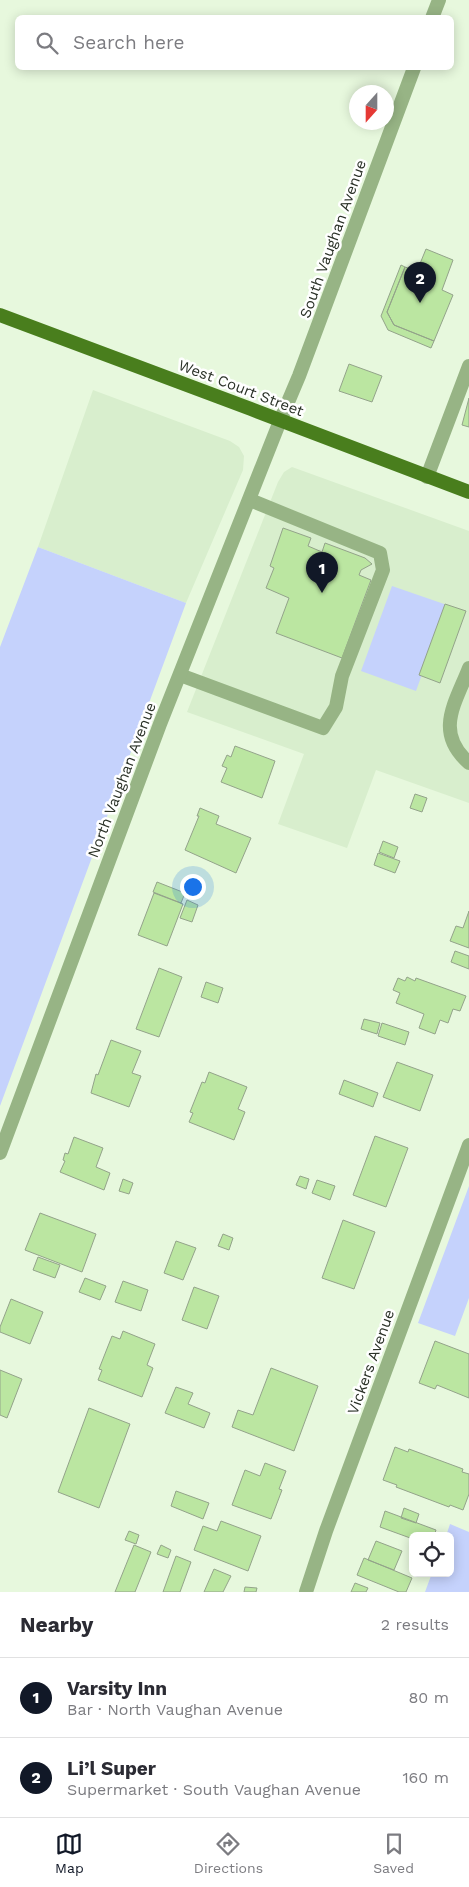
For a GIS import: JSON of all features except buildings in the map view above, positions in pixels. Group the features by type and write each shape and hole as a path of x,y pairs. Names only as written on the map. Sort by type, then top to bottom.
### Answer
{"main road":[{"name":"West Court Street","path":"0,315 469,492"}],"street":[{"path":"433,15 439,0"},
{"name":"South Vaughan Avenue","path":"280,421 299,376 413,70"},
{"path":"427,477 469,366"},
{"name":"North Vaughan Avenue","path":"0,1153 180,675 280,421"},
{"path":"180,675 323,728 336,707 342,676 384,570 380,553 250,500"},
{"path":"469,668 449,720 450,734 456,750 469,763"},
{"name":"Vickers Avenue","path":"306,1592 332,1514 469,1145"}],"shaded area":[{"path":"93,390 230,441 239,447 244,456 243,470 186,603 38,547"},
{"path":"292,467 469,531 469,803 376,770 347,848 278,824 304,754 187,712 278,482 284,472"},
{"path":"38,547 186,603 0,1106 0,647"},
{"path":"392,586 447,605 416,691 361,671"},
{"path":"469,1186 469,1298 455,1336 418,1323"},
{"path":"450,1524 469,1532 469,1592 425,1592 431,1577 454,1577 454,1532 447,1532"}],"place":[{"name":"Li’l Super","path":"420,303"},
{"name":"Varsity Inn","path":"322,593"}]}
